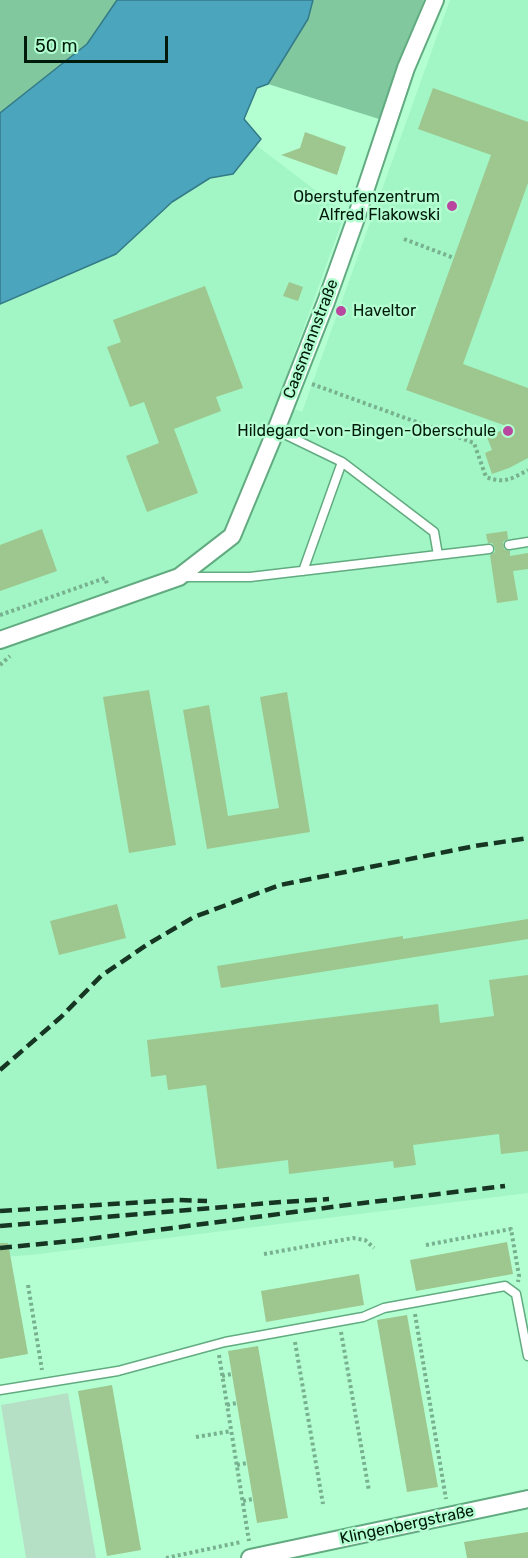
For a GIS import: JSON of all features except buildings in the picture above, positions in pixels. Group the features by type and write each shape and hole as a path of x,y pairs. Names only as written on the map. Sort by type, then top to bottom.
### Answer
{"street":[{"name":"Caasmannstraße","path":"0,640 179,577 232,536 326,303 406,68 435,0"},
{"name":"Klingenbergstraße","path":"250,1558 528,1498"}],"lane":[{"path":"276,430 342,462 434,531 438,555"},
{"path":"303,571 342,462"},
{"path":"509,545 528,542"},
{"path":"179,577 250,577 489,549"},
{"path":"0,1390 118,1371 217,1344 363,1317 384,1308 413,1302 505,1286 516,1294 528,1356"}],"path":[{"path":"404,239 454,258"},
{"path":"308,383 474,443 486,477 498,482 528,471"},
{"path":"426,1245 511,1230 519,1276 517,1285"},
{"path":"264,1254 353,1238 365,1240 374,1248"},
{"path":"28,1285 44,1383"},
{"path":"413,1302 446,1500"},
{"path":"340,1321 369,1491"},
{"path":"293,1329 323,1504"},
{"path":"412,1343 420,1342"},
{"path":"217,1344 249,1540"},
{"path":"222,1376 232,1374"},
{"path":"418,1375 425,1374"},
{"path":"227,1404 237,1403"},
{"path":"427,1424 433,1423"},
{"path":"195,1437 231,1431"},
{"path":"434,1461 439,1460"},
{"path":"237,1465 247,1463"},
{"path":"243,1501 253,1499"}],"shaded area":[{"path":"0,0 117,0 87,44 0,113"},
{"path":"313,0 424,0 379,119 268,84 308,19"},
{"path":"450,0 528,0 528,1193 0,1257 0,304 116,254 172,202 210,178 233,174 256,145 345,213 277,402 302,412"},
{"path":"68,1393 96,1558 26,1558 1,1405"}],"water":[{"path":"117,0 313,0 308,19 268,84 257,88 244,119 261,139 233,174 210,178 172,202 116,254 0,304 0,113 87,44"}],"railway":[{"path":"0,1070 61,1017 101,976 148,944 194,917 280,885 475,846 528,838"},
{"path":"0,1248 81,1240 505,1186"},
{"path":"0,1226 329,1199"},
{"path":"0,1211 176,1200 207,1201"}],"place":[{"name":"Oberstufenzentrum Alfred Flakowski","path":"452,206"},
{"name":"Haveltor","path":"341,311"},
{"name":"Hildegard-von-Bingen-Oberschule","path":"508,431"}]}
